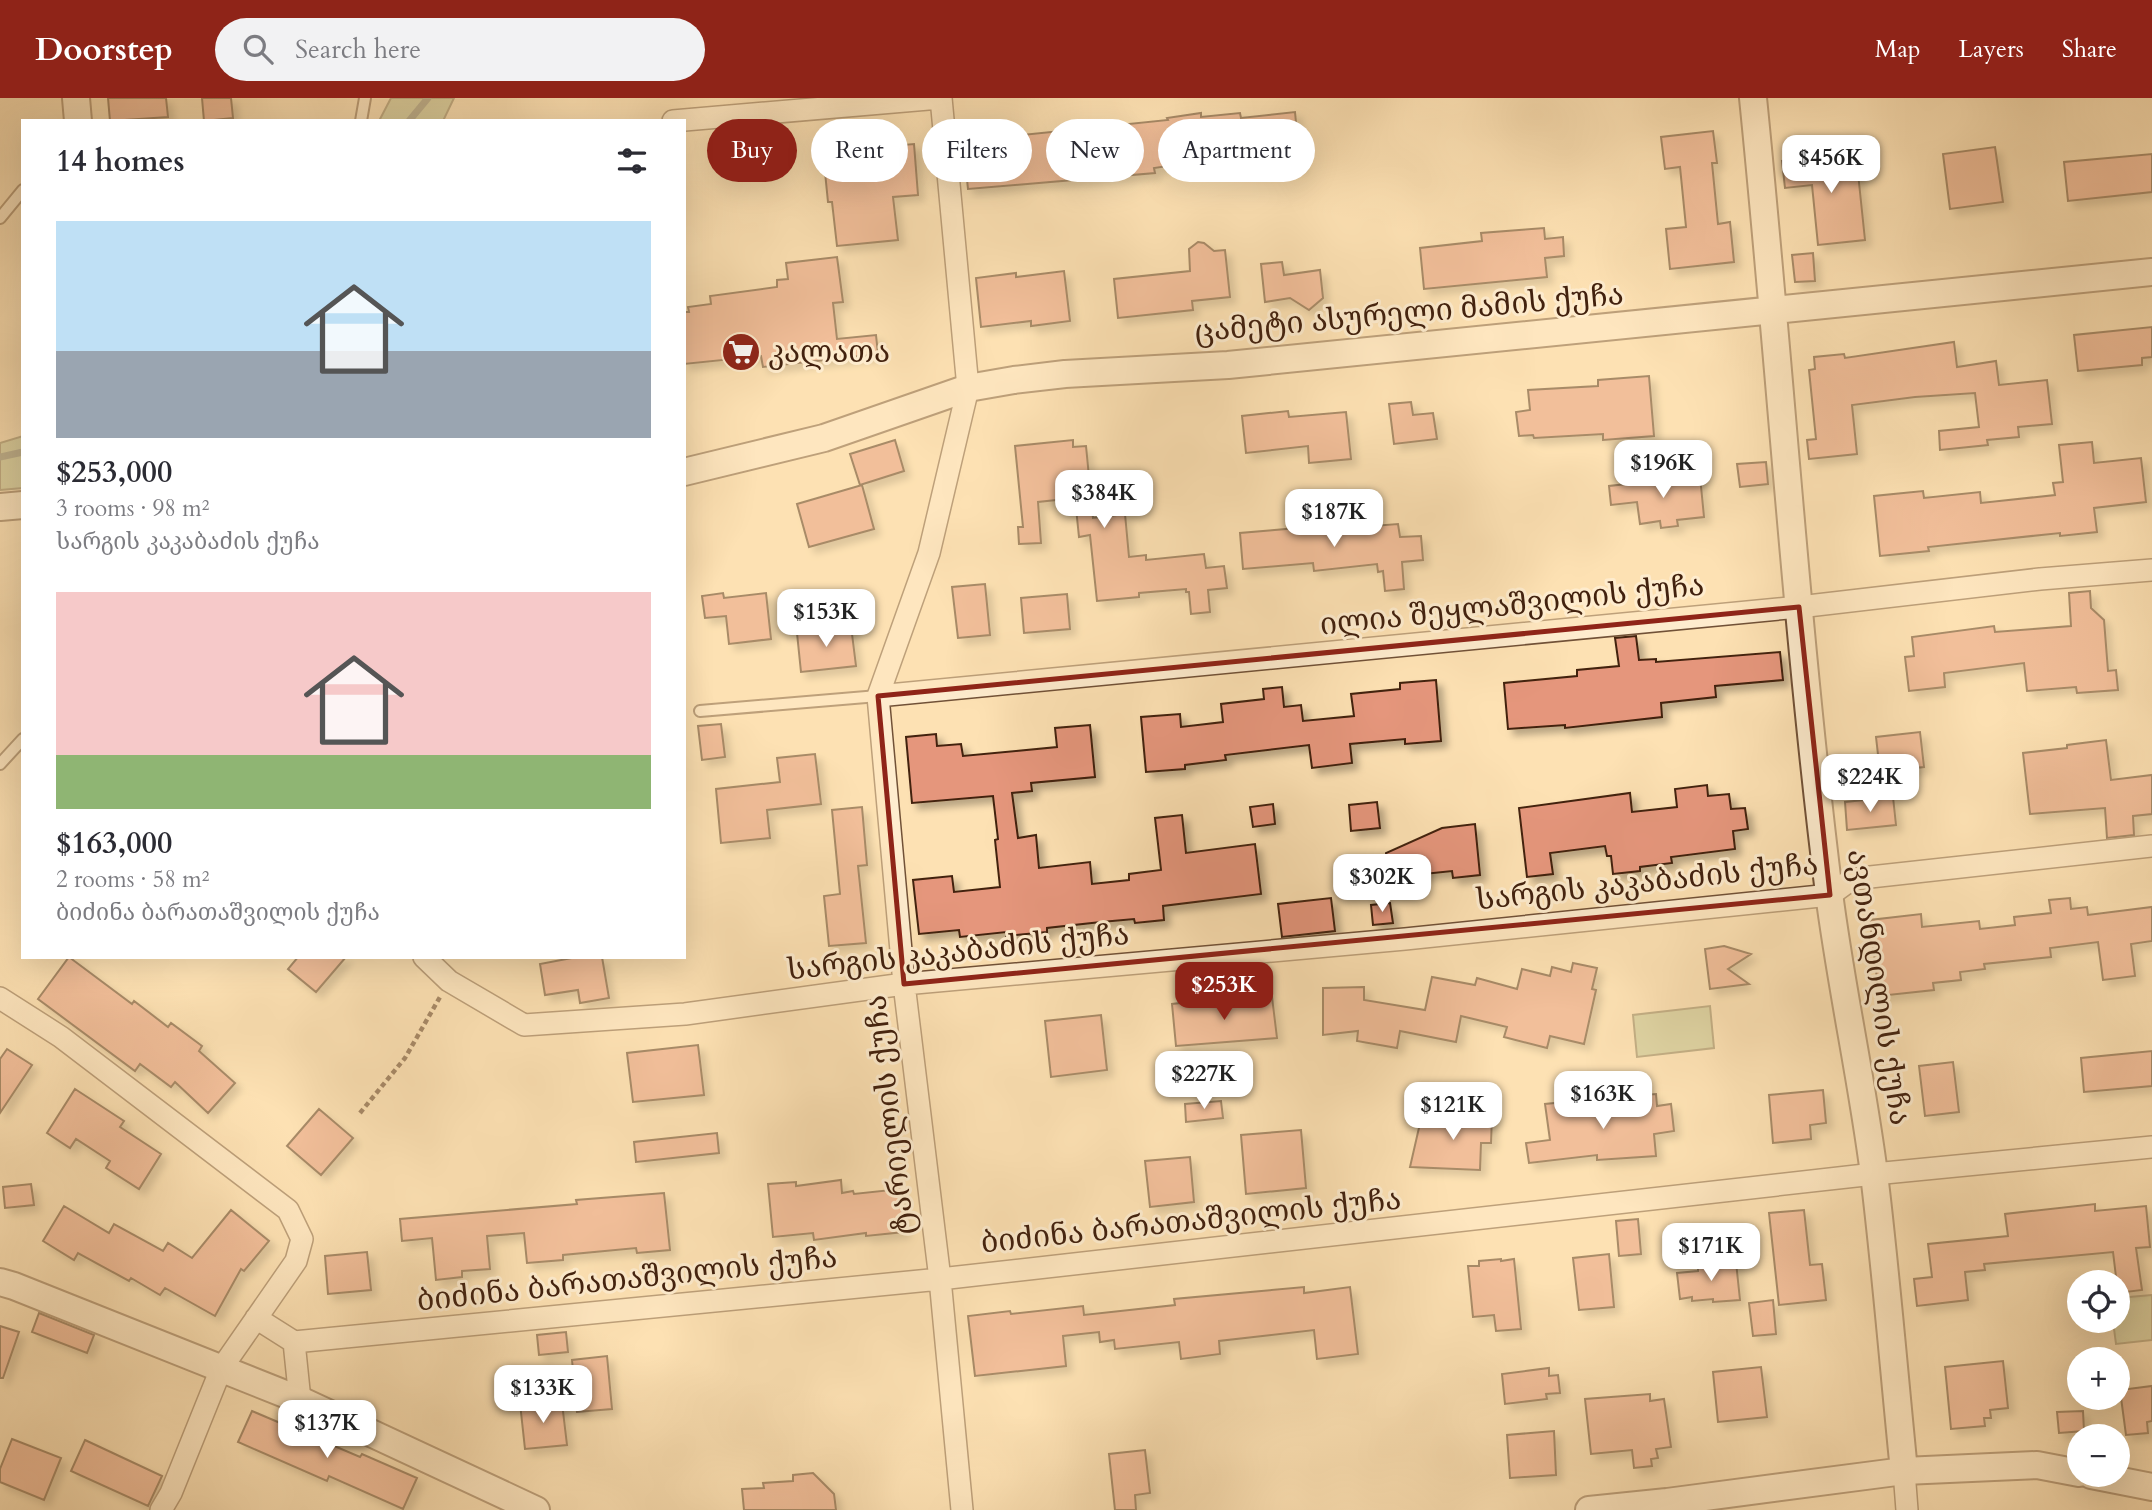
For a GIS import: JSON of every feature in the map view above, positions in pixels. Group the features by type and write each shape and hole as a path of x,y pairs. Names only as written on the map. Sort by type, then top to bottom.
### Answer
{"street":[{"path":"76,98 78,119"},
{"path":"686,120 940,98"},
{"name":"ტარიელის ქუჩა","path":"940,98 968,388 929,553 878,696 904,984 940,1279 962,1510"},
{"name":"ავთანდილის ქუჩა","path":"1753,98 1775,312 1799,607 1830,895 1874,1174 1907,1510"},
{"name":"ცამეტი ასურელი მამის ქუჩა","path":"686,472 824,438 968,388 1065,374 1228,365 2152,272"},
{"path":"0,507 21,505"},
{"name":"ილია შეყლაშვილის ქუჩა","path":"878,696 2152,570"},
{"name":"სარგის კაკაბაძის ქუჩა","path":"426,959 449,981 524,1026 685,1014 904,984 1405,939 1830,895 1852,878 2152,846"},
{"path":"0,998 61,1037 288,1210 302,1239 296,1261 221,1368 171,1493 161,1510"},
{"name":"ბიძინა ბარათაშვილის ქუჩა","path":"294,1342 940,1279 1874,1174 2152,1147"},
{"path":"0,1282 300,1400 536,1510"},
{"path":"256,1318 294,1342 300,1400"},
{"path":"1589,1510 1903,1471 2037,1465 2067,1471"},
{"path":"2130,1483 2152,1487"}],"lane":[{"path":"361,119 365,98"},
{"path":"0,218 21,192"},
{"path":"700,711 878,696"},
{"path":"0,764 21,741"}],"path":[{"path":"360,1113 405,1058 449,981"}],"highlighted area":[{"path":"1799,607 1830,895 904,984 878,696"}],"green space":[{"path":"391,98 454,98 444,119 380,119"},
{"path":"21,437 21,488 0,490 0,443"},
{"path":"1710,1006 1714,1048 1637,1057 1633,1015"},
{"path":"2152,1295 2152,1340 2116,1344 2115,1333 2130,1333 2130,1297"}],"building":[{"path":"108,98 166,98 168,117 110,119"},
{"path":"202,98 231,98 233,118 204,119"},
{"path":"1295,112 1296,119 1167,118 1201,113 1201,117 1240,113 1241,118"},
{"path":"1158,121 1158,167 1154,168 1155,173 1144,174 1144,122"},
{"path":"1713,131 1717,163 1712,163 1718,224 1730,222 1734,262 1670,269 1666,229 1686,227 1680,167 1665,169 1661,137"},
{"path":"1046,132 1046,182 1050,182 968,189 967,182 1032,182 1032,134"},
{"path":"914,144 918,195 893,197 898,240 837,246 832,202 828,202 826,182 908,182 908,145"},
{"path":"1995,147 2003,202 1950,209 1943,154"},
{"path":"1856,154 1865,240 1818,245 1812,185 1785,188 1782,161"},
{"path":"2152,154 2152,192 2068,201 2064,162"},
{"path":"1544,228 1545,239 1563,237 1564,256 1545,258 1547,277 1424,289 1420,248 1482,241 1481,233"},
{"path":"1198,242 1214,251 1225,250 1230,297 1192,301 1193,310 1118,318 1114,279 1190,271 1189,249"},
{"path":"1813,253 1815,281 1795,282 1792,255"},
{"path":"837,257 843,302 833,303 837,339 876,335 878,354 763,367 761,356 686,364 688,307 711,304 710,296 777,287 777,280 788,279 786,263"},
{"path":"1282,262 1284,275 1320,270 1323,298 1309,310 1290,298 1265,302 1261,264"},
{"path":"1064,271 1070,321 1031,326 1031,321 981,327 976,278 1016,273 1016,277"},
{"path":"2152,327 2152,357 2142,358 2142,365 2078,371 2074,335"},
{"path":"1954,342 1957,367 1996,361 1999,385 2047,380 2052,424 2018,427 2019,437 1987,440 1988,445 1940,450 1939,431 1979,427 1975,393 1852,405 1857,454 1809,459 1807,440 1816,439 1809,370 1815,369 1814,357 1844,354 1845,358"},
{"path":"1649,376 1654,436 1603,440 1603,434 1534,438 1533,435 1519,436 1516,412 1530,410 1528,390 1598,386 1598,380"},
{"path":"1411,402 1413,415 1433,413 1437,439 1394,444 1389,404"},
{"path":"1288,411 1289,417 1346,412 1351,459 1309,463 1308,446 1246,453 1242,416"},
{"path":"895,440 904,471 860,485 850,454"},
{"path":"1073,440 1073,447 1086,446 1093,518 1125,514 1129,557 1146,555 1146,560 1204,554 1206,568 1224,566 1227,588 1208,590 1210,612 1191,614 1189,592 1186,592 1186,589 1139,593 1139,597 1097,601 1090,535 1079,537 1075,498 1038,502 1041,543 1019,544 1018,527 1023,527 1015,446"},
{"path":"2092,442 2094,463 2141,458 2146,502 2094,508 2097,532 2060,536 2060,533 1928,547 1929,551 1880,556 1874,496 1923,491 1924,498 1980,492 1981,503 2055,495 2053,483 2063,482 2059,445"},
{"path":"1766,462 1768,484 1740,487 1737,464"},
{"path":"1700,476 1704,517 1677,520 1678,526 1661,528 1660,521 1640,524 1637,502 1611,505 1609,486"},
{"path":"862,485 874,529 809,547 797,504"},
{"path":"1346,519 1347,528 1398,524 1400,537 1421,536 1423,560 1402,562 1404,589 1385,591 1383,571 1378,572 1377,564 1314,571 1313,563 1243,569 1240,533 1308,527 1307,524"},
{"path":"985,584 990,635 958,638 952,587"},
{"path":"2090,591 2091,608 2104,620 2108,671 2116,670 2118,690 2077,693 2076,687 2027,691 2024,663 1944,673 1945,687 1909,691 1905,657 1914,656 1912,637 1994,626 1995,632 2071,626 2069,593"},
{"path":"723,593 724,598 766,593 771,639 729,644 726,616 705,618 702,596"},
{"path":"1067,594 1070,629 1024,633 1021,598"},
{"path":"851,626 856,666 801,672 797,633"},
{"path":"1636,636 1639,660 1656,659 1656,662 1780,652 1783,680 1715,686 1716,697 1661,703 1662,717 1565,728 1565,725 1508,729 1504,683 1577,676 1577,670 1619,666 1615,638"},
{"path":"1436,680 1441,741 1405,744 1405,739 1350,744 1352,763 1312,768 1309,745 1225,755 1226,760 1185,765 1185,769 1146,772 1141,717 1180,714 1181,727 1223,722 1221,704 1264,699 1263,689 1282,687 1284,707 1301,705 1303,721 1354,716 1351,694 1400,689 1400,683"},
{"path":"721,724 725,757 702,760 698,726"},
{"path":"1090,725 1095,777 1031,783 1032,791 1012,793 1018,838 1036,835 1039,868 1090,862 1092,884 1129,880 1129,874 1161,870 1155,818 1182,815 1186,853 1255,844 1261,894 1163,906 1164,920 1101,922 1006,936 1006,932 960,937 959,930 919,934 913,880 952,876 954,892 1000,887 995,840 998,839 993,796 912,803 906,737 936,734 937,746 961,744 963,756 1057,747 1055,728"},
{"path":"1920,732 1924,767 1880,772 1876,737"},
{"path":"2106,740 2111,780 2152,775 2152,814 2133,816 2134,835 2107,838 2105,808 2030,814 2023,753"},
{"path":"815,754 821,804 767,810 770,838 721,843 716,789 780,782 777,758"},
{"path":"1707,785 1708,796 1729,794 1731,809 1745,808 1748,829 1733,831 1735,849 1671,857 1672,863 1613,874 1611,856 1607,856 1605,846 1550,853 1553,874 1527,877 1519,808 1630,793 1632,812 1677,807 1675,789"},
{"path":"1893,797 1896,825 1847,830 1845,802"},
{"path":"1377,802 1380,828 1351,831 1349,805"},
{"path":"1273,804 1275,824 1253,827 1250,807"},
{"path":"862,807 867,865 858,866 866,943 829,946 824,896 840,894 832,810"},
{"path":"1475,824 1480,875 1453,878 1452,871 1405,876 1407,889 1390,890 1386,853 1442,828"},
{"path":"1331,898 1335,931 1282,937 1278,904"},
{"path":"2070,898 2071,909 2087,907 2088,915 2152,907 2152,941 2131,944 2135,976 2103,980 2098,942 2050,948 2051,957 1984,964 1985,969 1960,972 1961,980 1933,983 1934,990 1879,996 1870,920 1921,914 1922,927 1979,921 1980,929 2015,925 2014,917 2051,913 2049,900"},
{"path":"1390,903 1393,923 1373,925 1371,905"},
{"path":"1724,946 1751,954 1728,969 1749,984 1710,989 1705,949"},
{"path":"68,959 72,959 132,1004 134,1001 168,1027 171,1023 202,1046 199,1051 235,1083 208,1113 175,1082 171,1087 140,1064 135,1071 38,999"},
{"path":"296,959 344,959 316,992 288,969"},
{"path":"566,959 602,959 609,998 580,1003 578,990 545,995 540,964"},
{"path":"1573,963 1597,968 1592,989 1596,990 1584,1044 1550,1036 1547,1048 1504,1037 1507,1027 1461,1016 1456,1042 1400,1031 1397,1048 1357,1041 1358,1031 1323,1035 1323,988 1364,987 1364,1000 1425,1010 1432,977 1475,985 1477,978 1517,989 1522,969 1550,976 1552,967 1571,972"},
{"path":"1272,997 1277,1038 1176,1046 1172,1004 1216,999 1216,1004"},
{"path":"1101,1015 1107,1070 1051,1077 1045,1021"},
{"path":"698,1045 704,1095 633,1102 627,1053"},
{"path":"7,1049 32,1065 0,1113 0,1059"},
{"path":"2152,1051 2152,1086 2084,1092 2081,1058"},
{"path":"1953,1062 1959,1112 1925,1116 1919,1066"},
{"path":"75,1089 124,1121 120,1127 161,1154 139,1189 106,1168 110,1161 76,1139 70,1148 47,1133"},
{"path":"1823,1090 1826,1123 1810,1125 1811,1139 1773,1143 1769,1095"},
{"path":"1656,1094 1657,1106 1671,1104 1674,1131 1654,1134 1656,1156 1597,1160 1597,1155 1529,1163 1526,1143 1550,1140 1545,1104 1575,1101 1576,1111 1632,1105 1631,1096"},
{"path":"1221,1101 1223,1118 1186,1122 1185,1104"},
{"path":"1451,1107 1473,1108 1472,1115 1492,1116 1491,1143 1481,1143 1480,1170 1410,1167 1421,1119 1450,1126"},
{"path":"319,1109 353,1138 321,1175 287,1146"},
{"path":"1301,1130 1306,1188 1246,1194 1241,1135"},
{"path":"717,1133 719,1153 636,1162 634,1142"},
{"path":"1190,1157 1194,1202 1150,1207 1145,1161"},
{"path":"841,1180 842,1193 900,1189 904,1232 866,1236 866,1233 814,1240 813,1233 773,1237 768,1184 796,1182 796,1186"},
{"path":"31,1184 34,1205 5,1208 3,1187"},
{"path":"664,1193 670,1250 637,1253 636,1248 563,1255 563,1260 527,1263 524,1233 487,1236 490,1269 462,1271 462,1277 436,1280 432,1238 402,1241 400,1219 577,1204 576,1200"},
{"path":"2095,1204 2095,1211 2146,1206 2150,1247 2136,1248 2142,1290 2130,1292 2130,1270 2115,1270 2113,1252 1984,1264 1985,1270 1965,1272 1968,1300 1917,1306 1914,1279 1932,1277 1928,1244 2008,1236 2005,1214"},
{"path":"64,1206 109,1233 114,1224 163,1251 168,1243 192,1258 231,1210 269,1241 244,1271 241,1269 215,1316 165,1288 160,1295 78,1253 74,1260 43,1241"},
{"path":"1804,1210 1810,1265 1822,1264 1826,1300 1779,1305 1769,1213"},
{"path":"1638,1219 1641,1254 1619,1256 1616,1221"},
{"path":"367,1252 371,1290 328,1294 325,1256"},
{"path":"1609,1254 1614,1307 1579,1310 1573,1258"},
{"path":"1514,1259 1521,1329 1496,1331 1494,1315 1473,1317 1468,1266 1479,1266 1479,1261"},
{"path":"1736,1262 1740,1300 1713,1302 1713,1299 1692,1301 1692,1297 1680,1299 1677,1273 1698,1271 1698,1266"},
{"path":"1304,1287 1304,1293 1350,1287 1358,1354 1317,1359 1314,1330 1219,1341 1220,1354 1181,1359 1179,1342 1115,1349 1114,1340 1100,1342 1099,1332 1063,1336 1066,1366 975,1376 968,1316 1083,1306 1084,1315 1175,1305 1174,1299"},
{"path":"1773,1300 1776,1334 1753,1336 1749,1303"},
{"path":"39,1313 94,1335 87,1353 32,1332"},
{"path":"0,1326 19,1332 3,1378 0,1378"},
{"path":"566,1332 568,1352 539,1355 537,1335"},
{"path":"607,1356 612,1409 577,1412 572,1360"},
{"path":"2003,1361 2008,1408 1990,1410 1991,1418 1984,1418 1985,1426 1951,1429 1945,1367"},
{"path":"1761,1367 1767,1417 1718,1422 1713,1372"},
{"path":"1549,1368 1549,1376 1558,1375 1560,1393 1546,1394 1547,1399 1505,1404 1502,1374"},
{"path":"2152,1386 2152,1421 2147,1422 2148,1433 2130,1435 2130,1424 2125,1424 2123,1410 2130,1410 2130,1389"},
{"path":"1650,1394 1650,1401 1664,1399 1671,1447 1656,1449 1658,1458 1651,1459 1652,1466 1634,1468 1632,1450 1591,1454 1585,1399"},
{"path":"538,1401 538,1405 562,1403 567,1445 525,1449 520,1403"},
{"path":"252,1411 417,1478 403,1509 329,1476 327,1481 238,1442"},
{"path":"2083,1411 2084,1424 2067,1424 2067,1432 2059,1433 2057,1412"},
{"path":"1554,1431 1556,1475 1510,1478 1507,1435"},
{"path":"12,1439 61,1458 44,1500 0,1482 0,1469"},
{"path":"85,1440 162,1476 148,1506 71,1471"},
{"path":"1145,1450 1150,1493 1135,1495 1136,1510 1115,1510 1109,1454"},
{"path":"813,1473 834,1494 836,1510 744,1510 742,1489 764,1488 763,1483 793,1481 793,1475"}],"waterway":[{"path":"411,119 428,98"},
{"path":"0,457 21,452"}],"place":[{"name":"კალათა","path":"741,352"}]}
